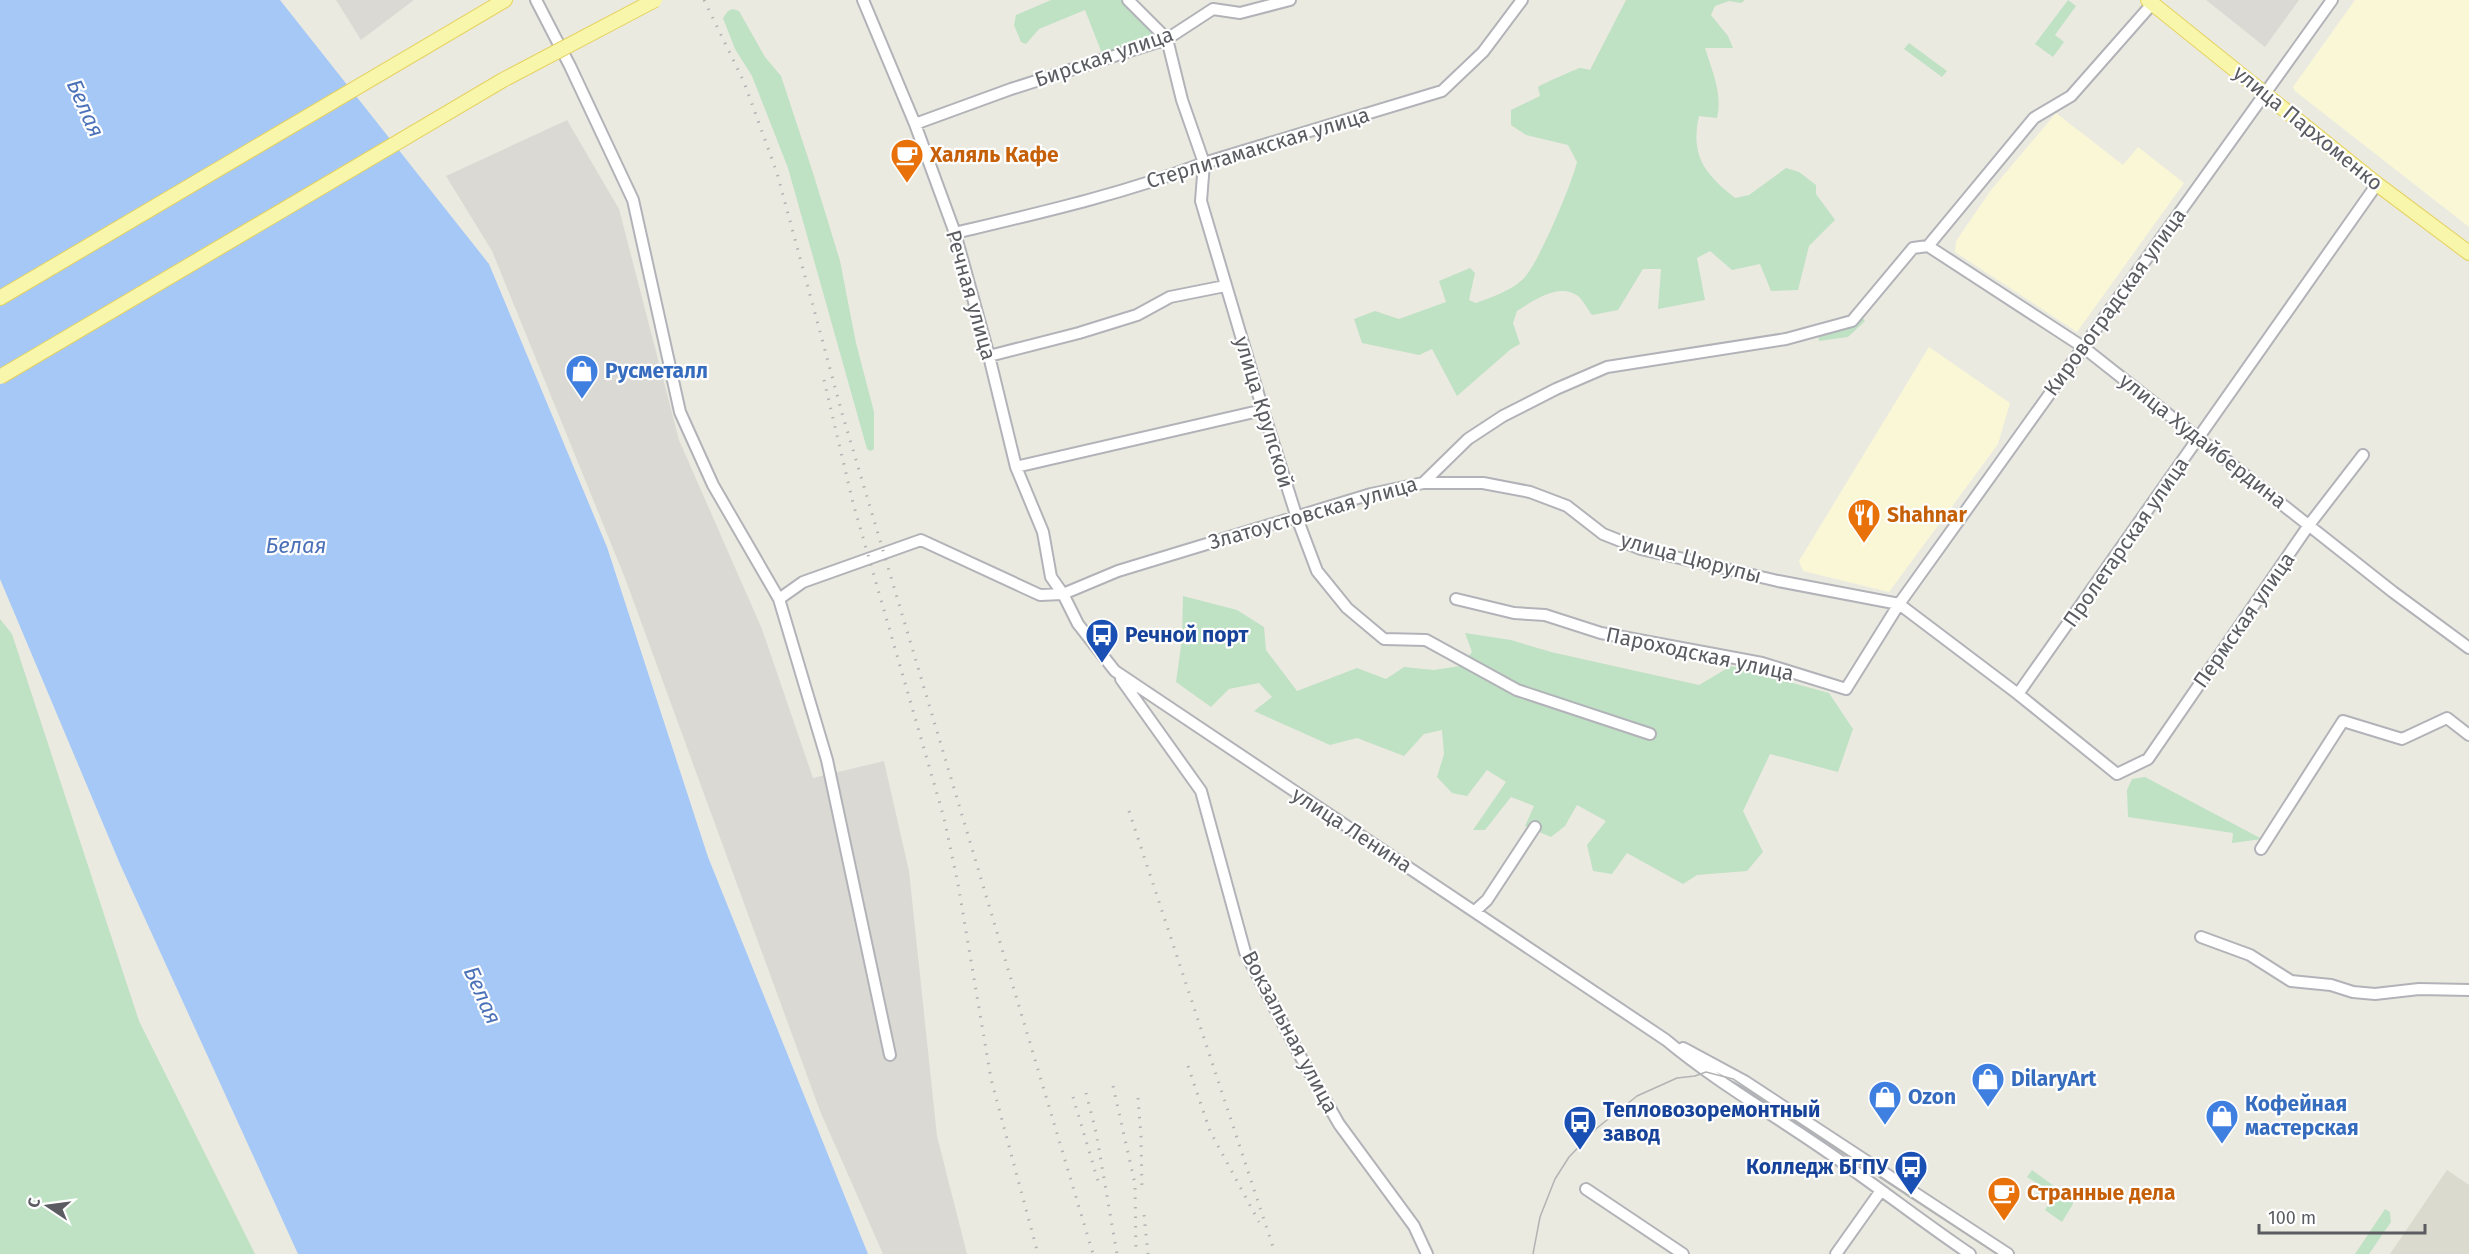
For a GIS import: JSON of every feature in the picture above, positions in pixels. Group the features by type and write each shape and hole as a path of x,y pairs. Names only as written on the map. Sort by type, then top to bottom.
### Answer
{"main road":[{"path":"0,298 505,0"},
{"path":"0,377 503,81 655,0"},
{"name":"улица Пархоменко","path":"2150,2 2377,184 2469,253"}],"street":[{"path":"536,0 633,200 680,412 713,484 779,599 827,760 890,1055"},
{"name":"Речная улица","path":"863,0 915,124 955,233 989,356 1016,467 1043,532 1051,577 1063,594"},
{"path":"1128,0 1167,39"},
{"name":"Бирская улица","path":"915,124 1011,89 1167,39 1212,5 1240,13 1290,0"},
{"name":"Стерлитамакская улица","path":"955,233 1090,200 1442,91 1483,52 1522,0"},
{"name":"Кировоградская улица","path":"1899,604 2332,0"},
{"path":"1928,246 2034,118 2071,96 2150,2"},
{"name":"улица Крупской","path":"1167,39 1182,100 1204,163 1201,201 1263,410 1297,518 1317,571 1347,608 1384,639 1426,640 1517,690 1650,734"},
{"name":"Пролетарская улица","path":"2018,694 2377,184"},
{"name":"Златоустовская улица","path":"1063,594 1118,571 1371,494 1423,483 1468,439 1503,416 1556,389 1607,367 1786,339 1852,321 1913,248 1928,246"},
{"name":"улица Худайбердина","path":"1928,246 2083,347 2393,592 2469,648"},
{"path":"989,356 1079,333 1137,315 1170,297 1225,286"},
{"path":"1016,467 1263,410"},
{"name":"Пермская улица","path":"2018,694 2117,774 2148,759 2309,525 2364,455"},
{"name":"улица Цюрупы","path":"1423,483 1483,483 1530,492 1567,506 1603,534 1641,549 1778,581 1899,604"},
{"path":"779,599 803,582 921,540 1040,595 1063,594"},
{"name":"улица Ленина","path":"1063,594 1077,624 1115,671 1666,1040 1696,1065 1844,1164 1970,1254"},
{"name":"Пароходская улица","path":"1456,599 1514,613 1545,615 1601,633 1762,663 1846,689 1899,604"},
{"path":"1899,604 2018,694"},
{"name":"Вокзальная улица","path":"1115,671 1201,791 1245,952 1339,1124 1414,1226 1427,1254"},
{"path":"2261,849 2343,721 2402,739 2447,718 2469,735"},
{"path":"1475,911 1487,900 1535,827"},
{"path":"2201,937 2250,955 2291,981 2331,985 2353,992 2375,994 2419,989 2469,990"},
{"name":"улица Ленина","path":"1666,1040 1746,1082 2008,1254"},
{"path":"1586,1189 1683,1254"},
{"path":"1836,1254 1880,1191"}],"shaded area":[{"path":"336,0 414,0 361,40"},
{"path":"2206,0 2299,0 2265,47"},
{"path":"2355,0 2469,0 2469,227 2295,91 2293,87"},
{"path":"2056,113 2123,165 2138,147 2184,183 2077,332 1955,252 1956,241 1991,190"},
{"path":"567,120 619,209 679,440 762,629 813,778 884,761 909,871 937,1136 967,1254 883,1254 820,1111 625,578 492,251 446,176"},
{"path":"1929,347 2010,403 1998,444 1889,592 1803,571 1799,561"},
{"path":"2447,1170 2469,1185 2469,1254 2390,1254"}],"green space":[{"path":"1051,0 1121,0 1161,38 1103,56 1085,10 1039,29 1026,44 1021,42 1014,25 1016,15"},
{"path":"1626,0 1745,0 1741,3 1729,1 1715,6 1711,15 1728,36 1733,48 1705,48 1719,100 1717,118 1699,116 1697,142 1699,153 1702,163 1715,181 1735,198 1749,195 1786,168 1799,172 1816,185 1816,194 1835,220 1809,246 1798,290 1771,291 1760,264 1732,270 1710,251 1697,258 1705,300 1658,309 1661,269 1643,269 1618,310 1592,315 1580,298 1571,292 1546,294 1517,311 1513,323 1520,344 1511,349 1457,396 1432,349 1419,355 1362,343 1354,319 1375,311 1399,319 1446,302 1439,281 1470,268 1475,273 1469,300 1476,303 1522,280 1536,259 1553,224 1577,162 1568,145 1526,135 1511,125 1511,110 1540,96 1538,87 1580,68 1590,70"},
{"path":"2068,0 2076,6 2055,35 2064,42 2053,57 2035,44"},
{"path":"733,9 739,11 765,57 781,76 814,176 840,261 856,343 874,412 874,449 870,451 867,449 788,168 752,76 735,49 723,18 728,11"},
{"path":"1909,43 1947,71 1942,77 1904,49"},
{"path":"1861,316 1865,321 1848,337 1819,341 1818,332"},
{"path":"1183,596 1237,610 1264,627 1266,650 1297,691 1357,668 1386,679 1404,667 1434,670 1460,666 1472,652 1465,633 1511,640 1551,652 1699,685 1731,666 1829,693 1853,729 1838,772 1770,754 1743,811 1763,852 1747,871 1697,875 1683,884 1627,853 1612,874 1593,871 1587,845 1606,821 1577,805 1565,826 1551,837 1525,826 1534,806 1511,797 1485,830 1473,830 1506,782 1487,770 1467,796 1452,793 1437,777 1444,754 1442,730 1424,734 1404,756 1357,738 1330,745 1254,711 1272,697 1259,683 1229,689 1211,707 1176,682 1182,639"},
{"path":"0,619 12,634 139,1021 255,1254 0,1254"},
{"path":"2145,777 2262,839 2232,843 2233,833 2128,817 2127,790 2132,779"},
{"path":"2032,1170 2054,1186 2045,1200 2036,1194 2041,1186 2027,1177"},
{"path":"2058,1189 2073,1200 2062,1222 2045,1210"},
{"path":"2385,1209 2390,1212 2391,1222 2369,1254 2355,1254"}],"water":[{"name":"Белая","path":"0,0 280,0 489,264 607,547 708,857 868,1254 298,1254 120,864 0,579"}],"tram line":[{"path":"1533,1254 1540,1217 1555,1179 1569,1157 1597,1128 1637,1096 1677,1078 1706,1072 1733,1079 1997,1254"}],"railway":[{"path":"704,0 744,82 777,173 842,413 1093,1254"},
{"path":"824,380 853,503 944,818 958,884 991,1079 1038,1254"},
{"path":"1129,811 1275,1253"},
{"path":"1188,1066 1210,1131 1259,1222"},
{"path":"1113,1086 1135,1184 1136,1254"},
{"path":"1086,1093 1096,1132 1117,1254"},
{"path":"1073,1097 1098,1181"},
{"path":"1138,1098 1142,1191"},
{"path":"1144,1215 1148,1254"}],"place":[{"name":"Халяль Кафе","path":"907,184"},
{"name":"Русметалл","path":"582,400"},
{"name":"Shahnar","path":"1864,544"},
{"name":"Речной порт","path":"1102,664"},
{"name":"DilaryArt","path":"1988,1108"},
{"name":"Ozon","path":"1885,1126"},
{"name":"Кофейная мастерская","path":"2222,1145"},
{"name":"Тепловозоремонтный завод","path":"1580,1151"},
{"name":"Колледж БГПУ","path":"1911,1196"},
{"name":"Странные дела","path":"2004,1222"}]}
